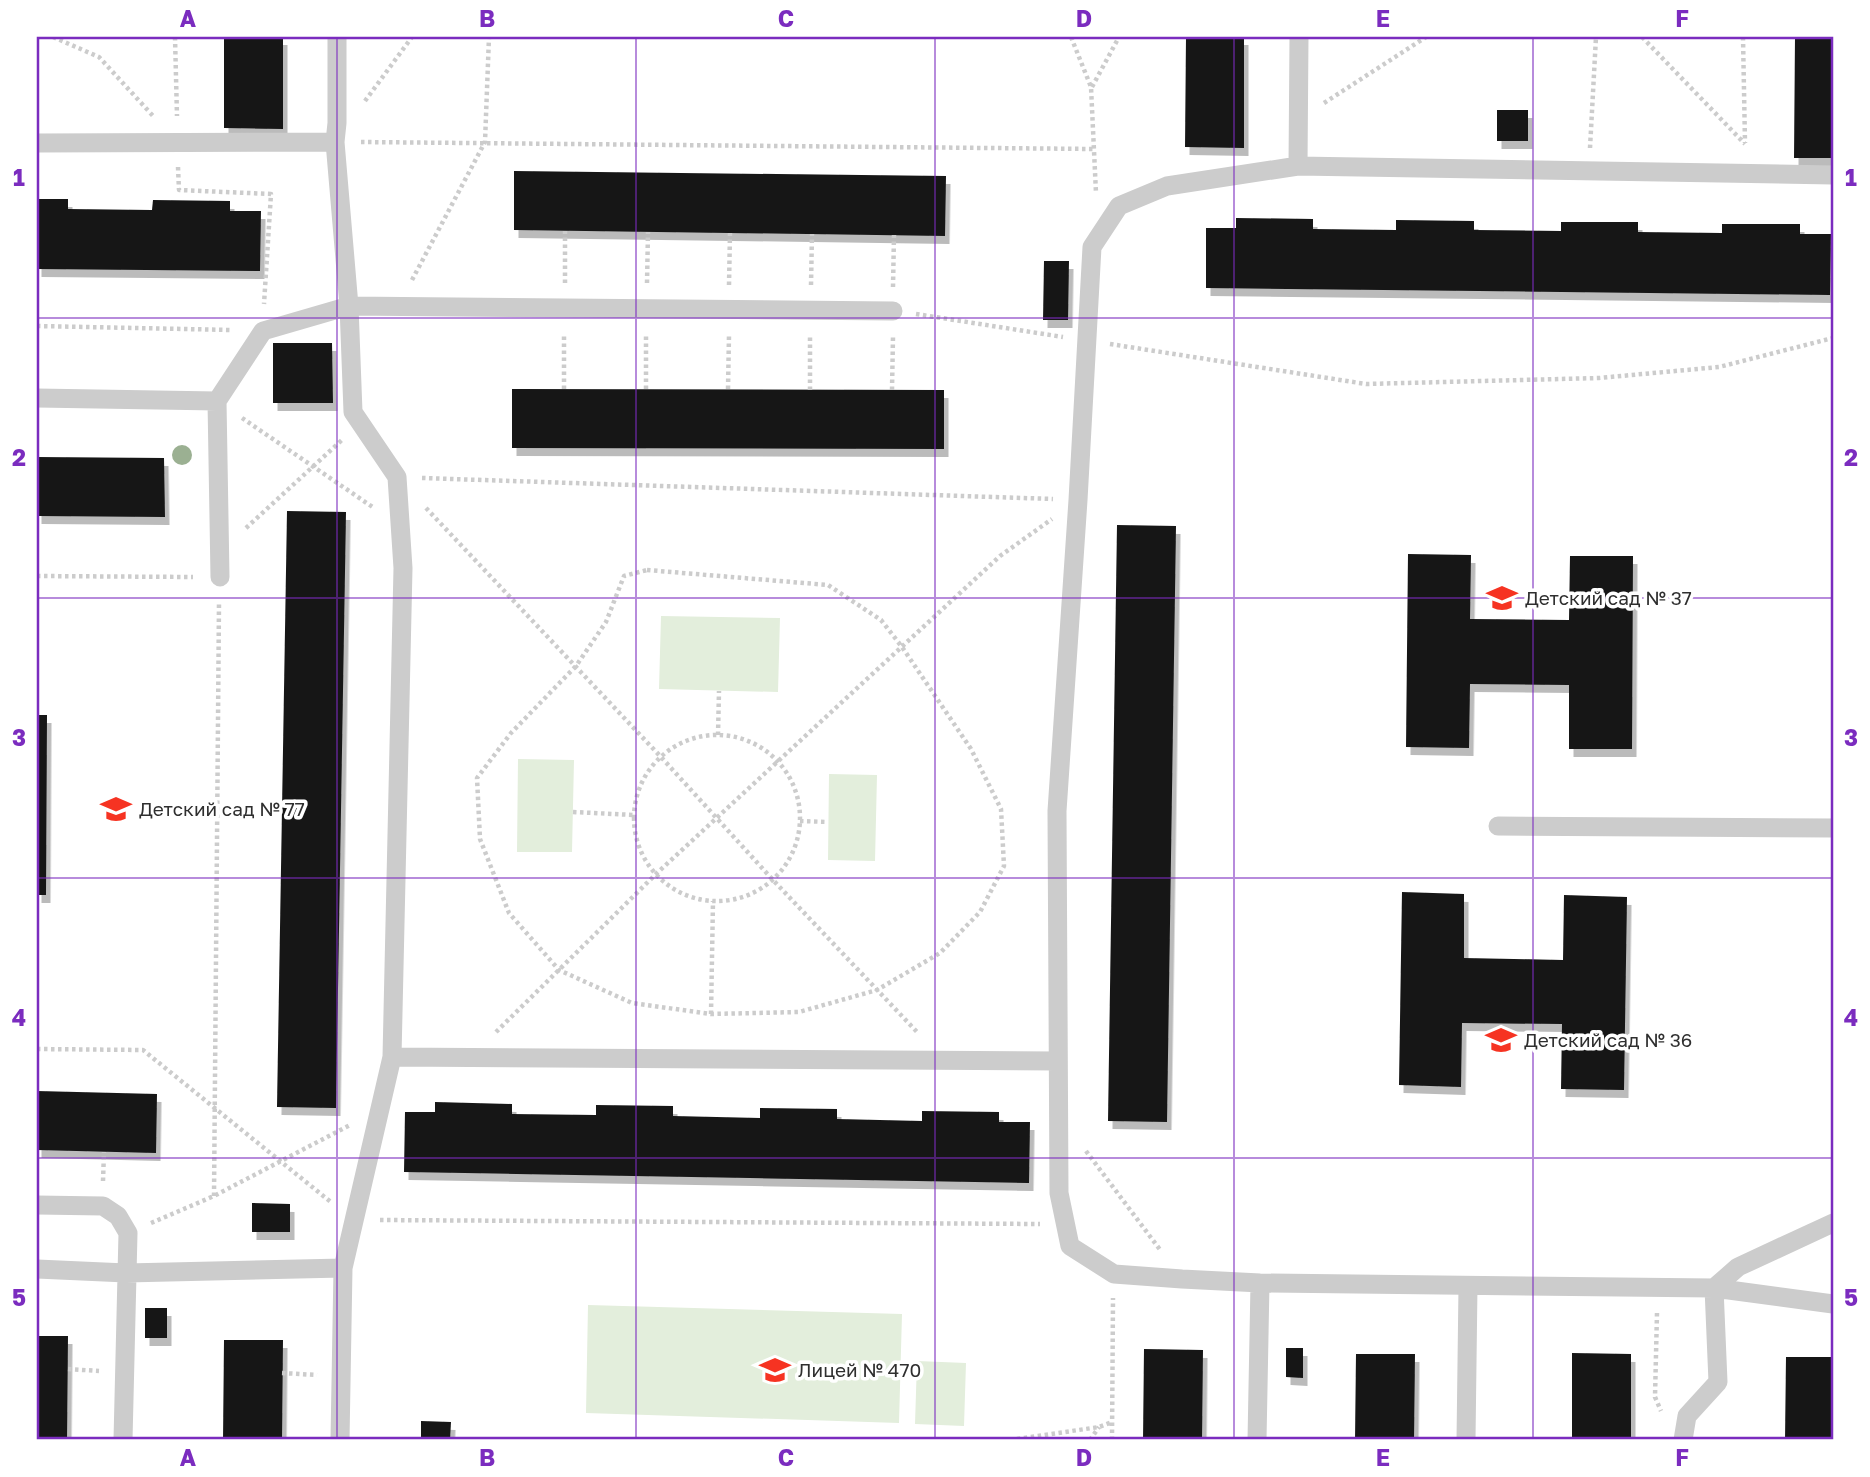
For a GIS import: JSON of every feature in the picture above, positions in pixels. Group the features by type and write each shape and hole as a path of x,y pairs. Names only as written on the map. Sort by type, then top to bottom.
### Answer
{"lane":[{"path":"338,37 335,142 349,306 353,412 397,477 403,568 392,1057 342,1268 340,1440"},
{"path":"1298,166 1299,37"},
{"path":"37,143 335,142"},
{"path":"1833,175 1298,166 1167,186 1119,206 1092,247 1057,811 1059,1193 1070,1246 1114,1274 1260,1283 1714,1288 1833,1304"},
{"path":"220,577 217,401 262,331 349,306 893,311"},
{"path":"37,398 217,401"},
{"path":"1498,826 1833,828"},
{"path":"392,1057 1058,1061"},
{"path":"37,1205 103,1206 118,1216 128,1233 123,1440"},
{"path":"1714,1288 1738,1267 1833,1223"},
{"path":"37,1269 126,1273 342,1268"},
{"path":"1257,1440 1260,1283"},
{"path":"1466,1440 1468,1286"},
{"path":"1683,1440 1688,1416 1718,1382 1714,1288"}],"path":[{"path":"53,37 99,57 178,142"},
{"path":"335,142 412,37"},
{"path":"399,306 485,142 489,37"},
{"path":"1071,37 1091,87 1098,238"},
{"path":"1091,87 1119,37"},
{"path":"1298,120 1426,37"},
{"path":"1588,171 1596,37"},
{"path":"1642,37 1745,144 1764,173"},
{"path":"1743,37 1745,144"},
{"path":"335,142 1094,149"},
{"path":"37,326 262,331 271,194 179,190"},
{"path":"893,311 1366,384 1599,378 1719,367 1833,338"},
{"path":"217,401 401,526"},
{"path":"219,552 361,424"},
{"path":"397,477 1078,500"},
{"path":"397,477 944,1060"},
{"path":"470,1058 656,874 1000,556 1078,500"},
{"path":"647,570 828,585 881,620 971,749 1001,809 1004,866 980,912 940,953 877,990 799,1012 710,1014 632,1003 559,970 509,913 480,839 477,778 511,733 576,666 606,622 624,576 647,570"},
{"path":"37,576 220,577 214,1196"},
{"path":"718,735 719,691"},
{"path":"718,735 740,738 761,748 779,762 791,779 799,800 800,821 796,843 787,863 773,880 745,896 713,901 682,893 656,874 644,856 636,836 634,815 638,793 648,773 661,757 688,741 718,735"},
{"path":"573,813 634,815"},
{"path":"800,821 828,822"},
{"path":"710,1014 713,901"},
{"path":"37,1049 143,1051 354,1220 1065,1224"},
{"path":"128,1233 214,1196 379,1110"},
{"path":"1058,1114 1182,1279"},
{"path":"1112,1440 1114,1274"},
{"path":"1658,1288 1654,1397 1665,1419"},
{"path":"1010,1440 1099,1427 1112,1422"},
{"path":"1090,1440 1099,1427"}],"green space":[{"path":"661,616 780,618 778,692 659,689"},
{"path":"518,759 574,760 572,852 517,852"},
{"path":"829,774 877,775 875,861 828,860"},
{"path":"588,1305 902,1314 899,1423 586,1413"},
{"path":"917,1361 966,1363 964,1426 915,1424"}],"building":[{"path":"224,37 283,37 283,129 224,128"},
{"path":"1186,37 1244,37 1244,148 1185,147"},
{"path":"1795,37 1833,37 1833,158 1794,158"},
{"path":"1497,110 1528,110 1528,141 1497,141"},
{"path":"514,171 946,176 945,236 514,230"},
{"path":"37,199 68,199 68,209 152,210 153,200 230,201 230,211 261,211 260,271 37,269"},
{"path":"1236,218 1313,219 1313,229 1396,230 1396,220 1474,221 1474,230 1561,231 1561,222 1638,222 1638,232 1722,233 1722,224 1800,224 1800,234 1831,234 1830,295 1206,288 1206,228 1236,228"},
{"path":"1044,261 1069,261 1068,320 1043,320"},
{"path":"273,343 332,343 333,403 273,403"},
{"path":"512,389 944,390 944,449 512,448"},
{"path":"37,457 164,458 165,517 37,516"},
{"path":"287,511 346,512 336,1108 277,1107"},
{"path":"1117,525 1176,526 1167,1122 1108,1121"},
{"path":"1408,554 1471,555 1470,619 1569,620 1570,556 1633,556 1632,749 1569,749 1569,685 1470,684 1469,748 1406,747"},
{"path":"37,715 47,715 46,895 37,895"},
{"path":"1402,892 1464,894 1464,958 1563,960 1564,895 1627,897 1624,1090 1561,1089 1562,1024 1462,1023 1461,1087 1399,1085"},
{"path":"37,1091 157,1094 156,1153 37,1150"},
{"path":"435,1102 512,1104 512,1114 596,1115 596,1105 673,1106 673,1116 760,1118 760,1108 837,1109 837,1119 922,1121 922,1111 999,1112 999,1122 1030,1122 1029,1183 404,1172 405,1112 435,1112"},
{"path":"252,1203 290,1204 290,1232 252,1232"},
{"path":"145,1308 167,1308 167,1338 145,1338"},
{"path":"37,1336 68,1336 67,1440 37,1440"},
{"path":"224,1340 283,1340 282,1440 223,1440"},
{"path":"1286,1348 1303,1348 1303,1378 1286,1377"},
{"path":"1144,1349 1203,1350 1202,1440 1143,1440"},
{"path":"1572,1353 1631,1354 1631,1440 1572,1440"},
{"path":"1356,1354 1415,1354 1414,1440 1355,1440"},
{"path":"1786,1357 1833,1357 1833,1440 1785,1440"},
{"path":"421,1421 451,1422 450,1440 421,1440"}],"place":[{"name":"Детский сад № 37","path":"1502,598"},
{"name":"Детский сад № 77","path":"116,809"},
{"name":"Детский сад № 36","path":"1501,1040"},
{"name":"Лицей № 470","path":"775,1370"}]}
